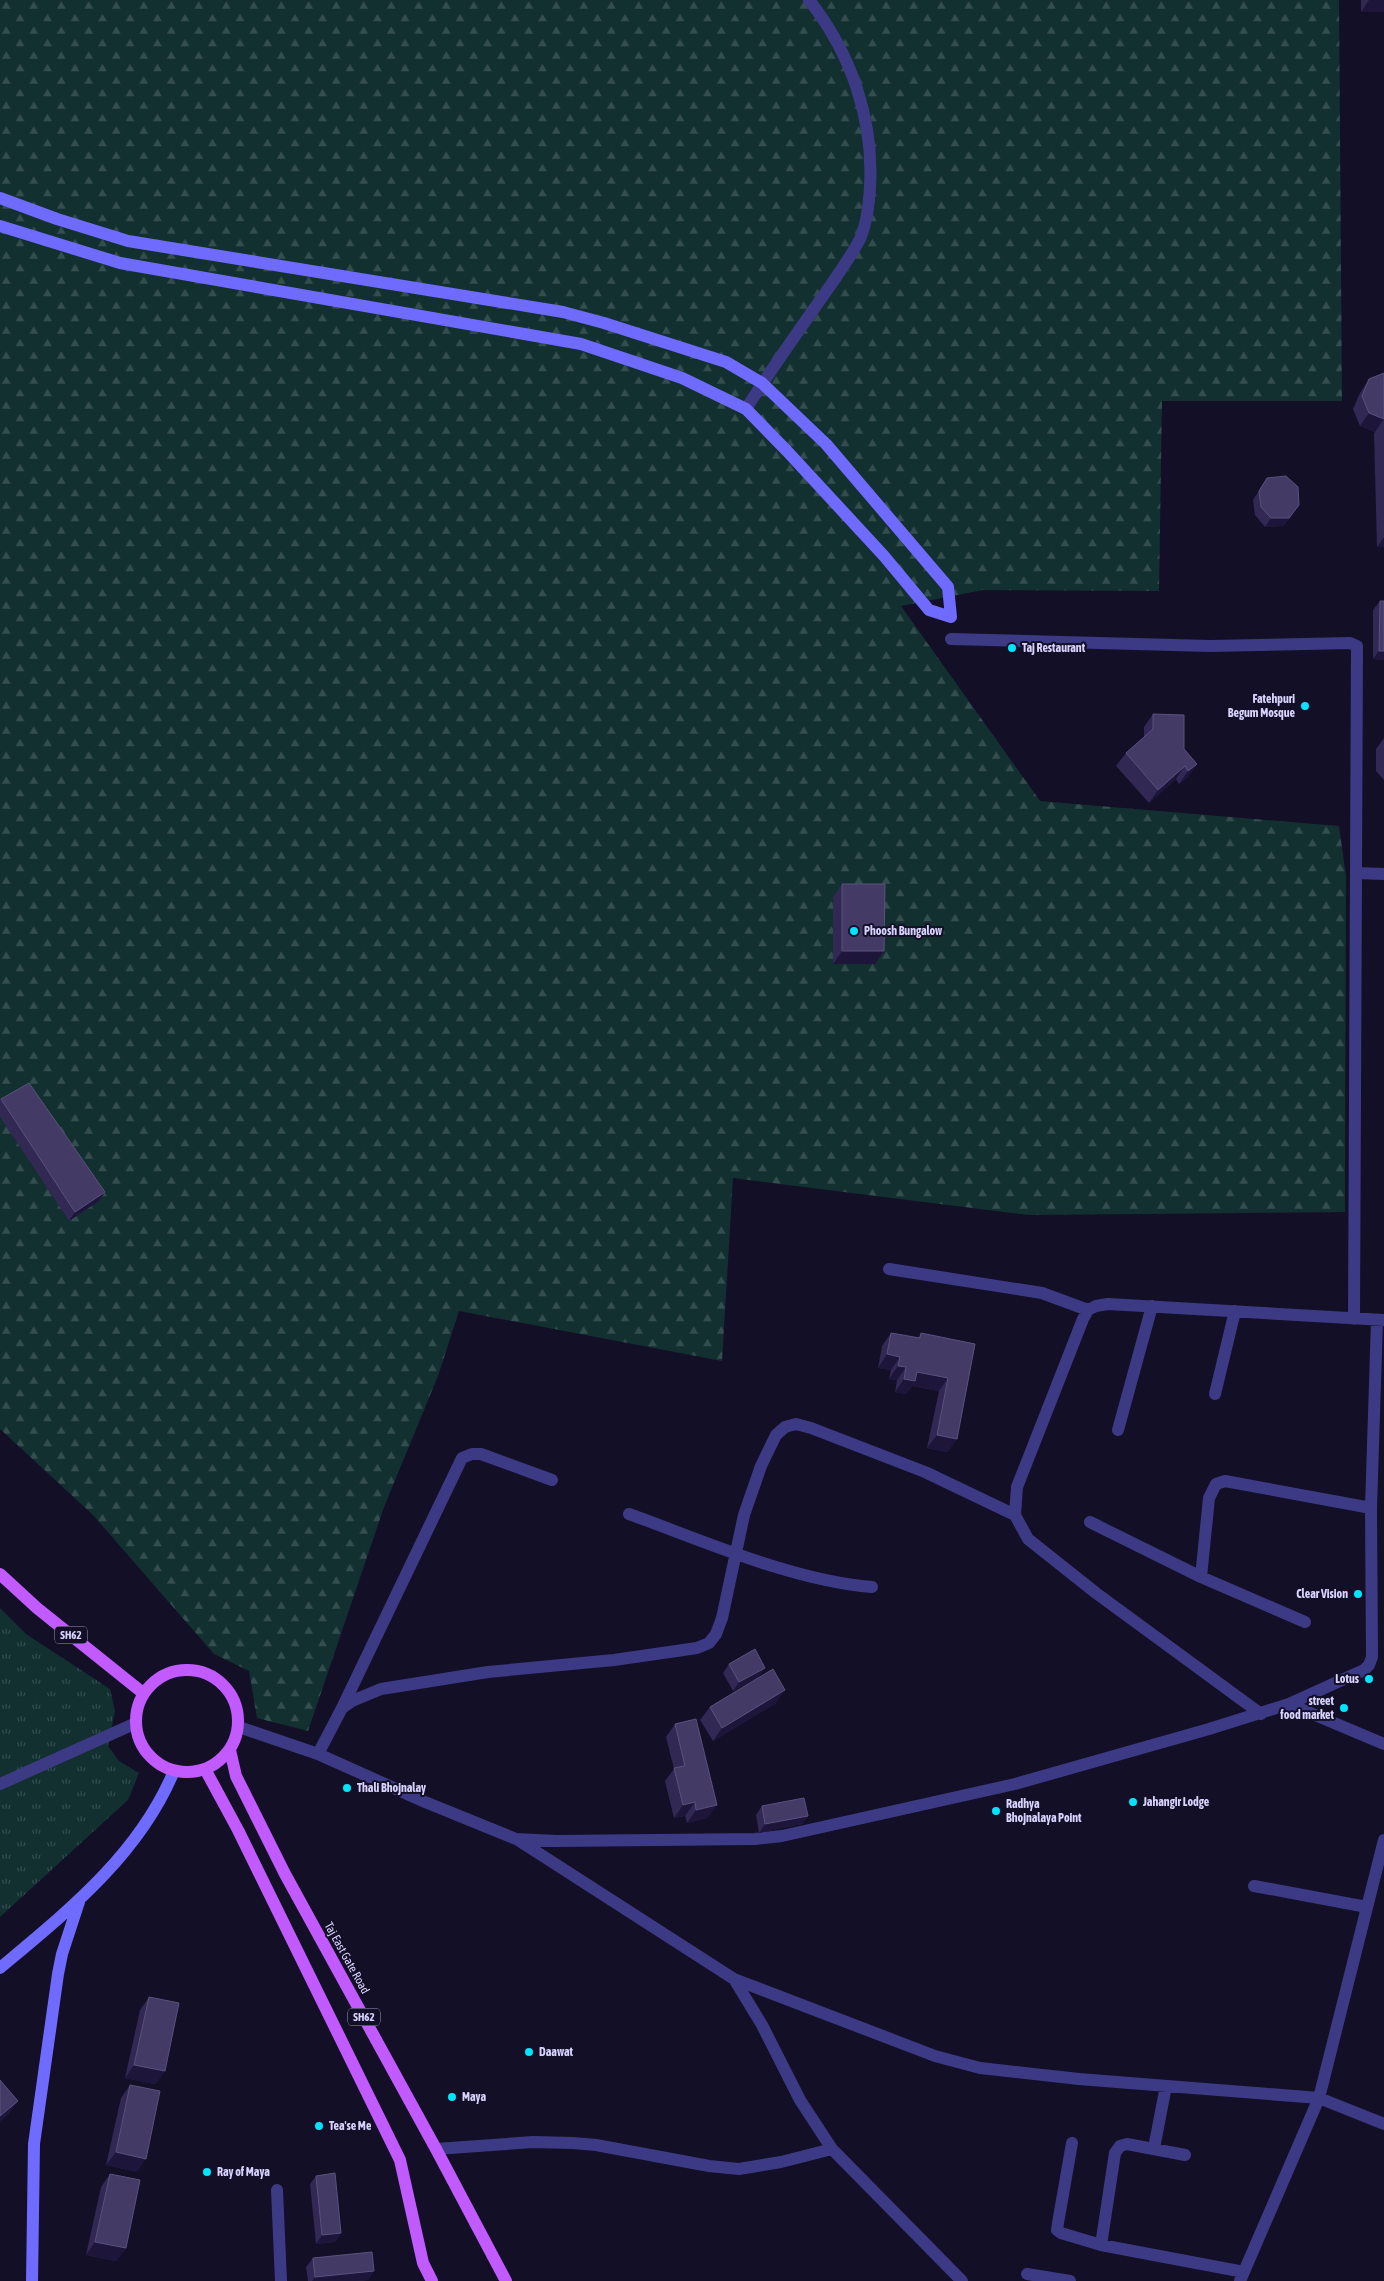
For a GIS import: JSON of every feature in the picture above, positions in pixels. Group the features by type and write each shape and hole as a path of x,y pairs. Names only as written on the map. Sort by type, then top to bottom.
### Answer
{"main road":[{"name":"SH62","path":"0,1574 37,1608 143,1693"},
{"path":"182,1670 198,1670 213,1676 231,1692 236,1703 239,1727 230,1750 219,1762 206,1769 190,1772 174,1771 162,1766 143,1748 138,1736 136,1723 137,1708 143,1693 154,1682 167,1673 182,1670"},
{"name":"Taj East Gate Road","path":"230,1750 236,1776 285,1874 506,2281"},
{"name":"SH62","path":"206,1769 238,1830 400,2160 423,2263 432,2281"}],"street":[{"path":"746,409 860,238 869,208 871,156 862,102 845,59 822,17 809,0"},
{"path":"0,198 57,219 128,241 563,312 604,323 726,362 762,383 832,451 948,587 951,617 929,610 884,556 788,451 746,409 682,378 581,344 120,263 0,226"},
{"path":"951,639 1210,646 1354,643 1357,649 1354,1319"},
{"path":"1356,873 1384,874"},
{"path":"889,1269 1042,1292 1088,1310"},
{"path":"516,1839 556,1841 755,1839 782,1836 1016,1784 1261,1714 1289,1704 1364,1670 1369,1665 1372,1657 1371,1508 1380,1320 1152,1306 1108,1304 1096,1306 1088,1310 1083,1319 1017,1487 1015,1515 1028,1539 1061,1566 1261,1714"},
{"path":"1118,1430 1152,1306"},
{"path":"1215,1394 1235,1311"},
{"path":"342,1708 352,1701 381,1689 488,1672 614,1660 697,1648 708,1643 716,1634 722,1618 744,1515 768,1451 776,1435 786,1427 796,1424 925,1472 1015,1515"},
{"path":"318,1754 462,1458 472,1454 481,1454 552,1480"},
{"path":"1201,1577 1209,1498 1216,1484 1225,1482 1371,1508"},
{"path":"629,1514 813,1578 845,1585 872,1587"},
{"path":"1090,1522 1201,1577 1305,1622"},
{"path":"1289,1704 1384,1744"},
{"path":"0,1784 136,1723"},
{"path":"239,1727 318,1754 425,1802 516,1839 734,1980 935,2056 980,2068 1166,2086 1319,2098 1384,2124"},
{"path":"0,1968 79,1902 130,1848 165,1794 174,1771"},
{"path":"1072,2143 1058,2230 1065,2236 1242,2276 1319,2098 1384,1840"},
{"path":"1254,1886 1367,1907"},
{"path":"32,2281 32,2202 35,2135 58,1974 62,1954 79,1902"},
{"path":"734,1980 762,2024 800,2100 832,2149 962,2281"},
{"path":"1154,2148 1166,2086"},
{"path":"436,2149 533,2142 573,2143 596,2145 709,2166 739,2169 781,2162 832,2149"},
{"path":"1101,2245 1115,2153 1120,2146 1127,2144 1185,2155"},
{"path":"277,2190 281,2281"},
{"path":"1027,2274 1070,2281"}],"green space":[{"path":"0,0 1339,0 1342,401 1162,401 1159,591 983,590 901,606 1040,801 1339,826 1346,876 1345,1212 1028,1215 733,1178 722,1361 459,1311 438,1376 384,1507 308,1731 257,1718 249,1671 214,1654 93,1515 0,1429"},
{"path":"0,1608 26,1634 110,1689 115,1711 108,1746 119,1761 139,1773 128,1800 0,1917"}],"building":[{"path":"1384,373 1384,419 1369,413 1362,396 1369,379"},
{"path":"1286,476 1298,487 1299,505 1289,518 1271,518 1261,507 1259,491 1267,478"},
{"path":"1380,601 1384,601 1384,651 1379,651"},
{"path":"1153,714 1184,715 1184,749 1197,764 1188,771 1185,766 1158,790 1126,753 1153,729"},
{"name":"Phoosh Bungalow","path":"842,884 885,884 884,951 842,951"},
{"path":"29,1083 105,1192 75,1212 1,1099"},
{"path":"891,1333 920,1338 921,1333 975,1344 957,1439 937,1435 948,1378 917,1372 915,1381 904,1379 906,1367 898,1366 900,1357 887,1354"},
{"path":"755,1649 765,1668 739,1682 729,1664"},
{"path":"773,1669 785,1690 722,1728 710,1707"},
{"path":"696,1719 717,1805 696,1810 695,1802 683,1805 674,1768 685,1766 675,1724"},
{"path":"804,1798 808,1816 765,1824 762,1806"},
{"path":"149,1997 179,2003 165,2071 134,2065"},
{"path":"0,2080 18,2101 0,2116"},
{"path":"130,2085 160,2091 146,2159 116,2152"},
{"path":"335,2173 341,2233 322,2235 316,2176"},
{"path":"110,2174 140,2180 126,2248 95,2242"},
{"path":"372,2252 374,2271 315,2277 313,2258"}],"place":[{"name":"Taj Restaurant","path":"1012,648"},
{"name":"Fatehpuri Begum Mosque","path":"1305,706"},
{"name":"Phoosh Bungalow","path":"854,931"},
{"name":"Clear Vision","path":"1358,1594"},
{"name":"Lotus","path":"1369,1679"},
{"name":"street food market","path":"1344,1708"},
{"name":"Thali Bhojnalay","path":"347,1788"},
{"name":"Jahangir Lodge","path":"1133,1802"},
{"name":"Radhya Bhojnalaya Point","path":"996,1811"},
{"name":"Daawat","path":"529,2052"},
{"name":"Maya","path":"452,2097"},
{"name":"Tea'se Me","path":"319,2126"},
{"name":"Ray of Maya","path":"207,2172"}]}
